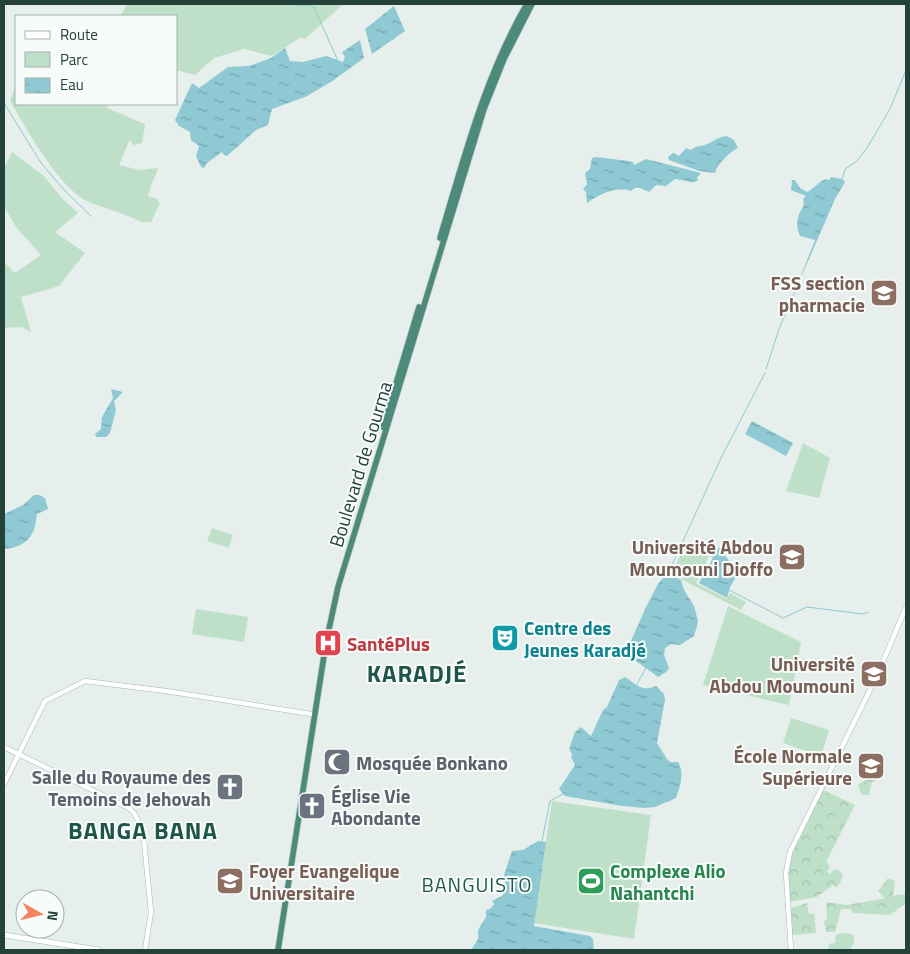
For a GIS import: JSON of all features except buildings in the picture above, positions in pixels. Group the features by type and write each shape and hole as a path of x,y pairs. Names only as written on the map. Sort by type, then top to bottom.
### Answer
{"highway":[{"name":"Boulevard de Gourma","path":"276,950 313,714 331,616 353,530 486,95 504,59 527,4"},
{"name":"Boulevard de Gourma","path":"522,16 532,4"}],"main road":[{"path":"4,935 99,950"}],"street":[{"path":"791,950 786,873 790,852 876,678 906,607"},
{"path":"4,784 45,701 85,681 166,691 313,714"},
{"path":"4,748 129,808 134,813 143,830 151,912 145,950"}],"green space":[{"path":"128,4 343,4 305,39 301,37 272,56 244,49 214,58 195,75 178,71 178,15 121,15"},
{"path":"15,87 15,105 108,105 107,108 145,124 142,143 133,145 130,139 119,165 140,170 158,168 148,196 157,199 160,203 151,222 142,222 80,197 56,173 45,158 10,101"},
{"path":"12,152 44,176 61,197 78,213 55,232 85,253 59,286 21,297 31,332 21,327 4,328 4,262 15,273 41,255 16,227 4,206 4,168"},
{"path":"803,443 830,458 819,498 786,491"},
{"path":"212,528 233,535 229,548 207,541"},
{"path":"686,544 709,556 696,583 727,599 730,593 746,602 741,610 671,574"},
{"path":"728,606 801,642 789,705 703,685"},
{"path":"196,609 248,617 244,642 192,634"},
{"path":"791,718 829,730 821,756 783,743"},
{"path":"883,762 874,782 872,782 869,795 862,795 858,785 866,780 870,780 863,774 873,770 872,765"},
{"path":"823,790 855,805 826,862 830,866 827,872 830,874 833,870 837,869 843,877 837,888 833,885 817,897 790,902 788,873 791,855"},
{"name":"Complexe Alio Nahantchi","path":"552,801 651,815 634,939 534,923"},
{"path":"888,878 895,881 893,896 906,894 906,903 890,915 853,913 851,909 841,909 835,932 826,932 824,922 827,918 826,902 847,905 885,898 878,891"},
{"path":"807,903 809,914 814,913 816,933 792,935 791,908"},
{"path":"847,933 854,935 854,942 850,950 829,950 830,943 833,944 836,941 837,934"}],"water":[{"path":"394,6 405,31 372,54 365,29"},
{"path":"360,40 364,58 331,82 305,97 272,109 268,125 256,130 227,156 222,152 207,163 204,168 201,167 196,156 199,146 191,140 190,132 179,126 175,120 192,83 199,88 228,67 249,66 271,58 285,48 290,61 303,62 326,56 343,62 345,57 342,52"},
{"path":"727,136 734,140 738,148 724,159 715,173 699,171 669,160 668,157 673,153 679,156 686,148 691,150"},
{"path":"592,158 633,162 634,165 646,159 701,173 697,178 698,181 692,182 675,179 666,186 656,185 649,192 638,187 631,191 614,190 602,194 587,203 586,192 583,189 587,184 585,173 590,169"},
{"path":"831,177 842,179 845,182 835,199 796,289 815,240 800,236 798,220 804,205 803,199 806,196 791,190 792,180 795,180 800,188 807,192 823,180 829,180"},
{"path":"111,389 123,392 114,401 116,410 110,433 106,437 96,437 95,434 101,429 102,417 113,398"},
{"path":"752,421 793,443 786,456 745,434"},
{"path":"34,495 45,498 48,509 37,514 33,532 27,540 19,546 4,549 4,514 23,505"},
{"path":"719,547 732,565 736,577 730,587 727,598 699,583"},
{"path":"667,573 681,580 684,590 694,606 698,621 694,636 680,645 671,644 665,648 664,655 669,668 658,677 636,661 630,643 658,584"},
{"path":"625,677 643,688 656,686 664,694 665,700 657,743 670,762 678,762 681,775 676,798 655,807 622,806 565,796 559,789 575,765 569,749 575,732 581,727 591,736 619,680"},
{"path":"538,841 546,842 534,926 590,936 593,939 594,950 471,950 478,939 478,930 486,917 486,910 490,909 494,904 492,901 502,896 506,888 504,875 512,851 523,850"}],"waterway":[{"path":"294,4 314,7 338,61"},
{"path":"842,180 845,169 857,161 867,148 890,109 906,70"},
{"path":"4,103 41,163 65,191 91,216"},
{"path":"766,369 779,329 797,287"},
{"path":"671,575 671,567 722,456 765,373"},
{"path":"682,542 710,554 713,558"},
{"path":"729,590 783,618 807,607 863,614 868,612"},
{"path":"637,684 646,668"},
{"path":"542,841 550,801 563,794"}],"place":[{"name":"FSS section pharmacie","path":"884,293"},
{"name":"Université Abdou Moumouni Dioffo","path":"792,557"},
{"name":"Centre des Jeunes Karadjé","path":"505,638"},
{"name":"SantéPlus","path":"328,643"},
{"name":"Université Abdou Moumouni","path":"874,674"},
{"name":"Mosquée Bonkano","path":"337,762"},
{"name":"École Normale Supérieure","path":"871,766"},
{"name":"Salle du Royaume des Temoins de Jehovah","path":"230,787"},
{"name":"Église Vie Abondante","path":"312,806"},
{"name":"Foyer Evangelique Universitaire","path":"230,881"},
{"name":"Complexe Alio Nahantchi","path":"591,881"}],"district":[{"name":"KARADJÉ","path":"417,673"},
{"name":"BANGA BANA","path":"143,830"},
{"name":"BANGUISTO","path":"477,884"}]}
